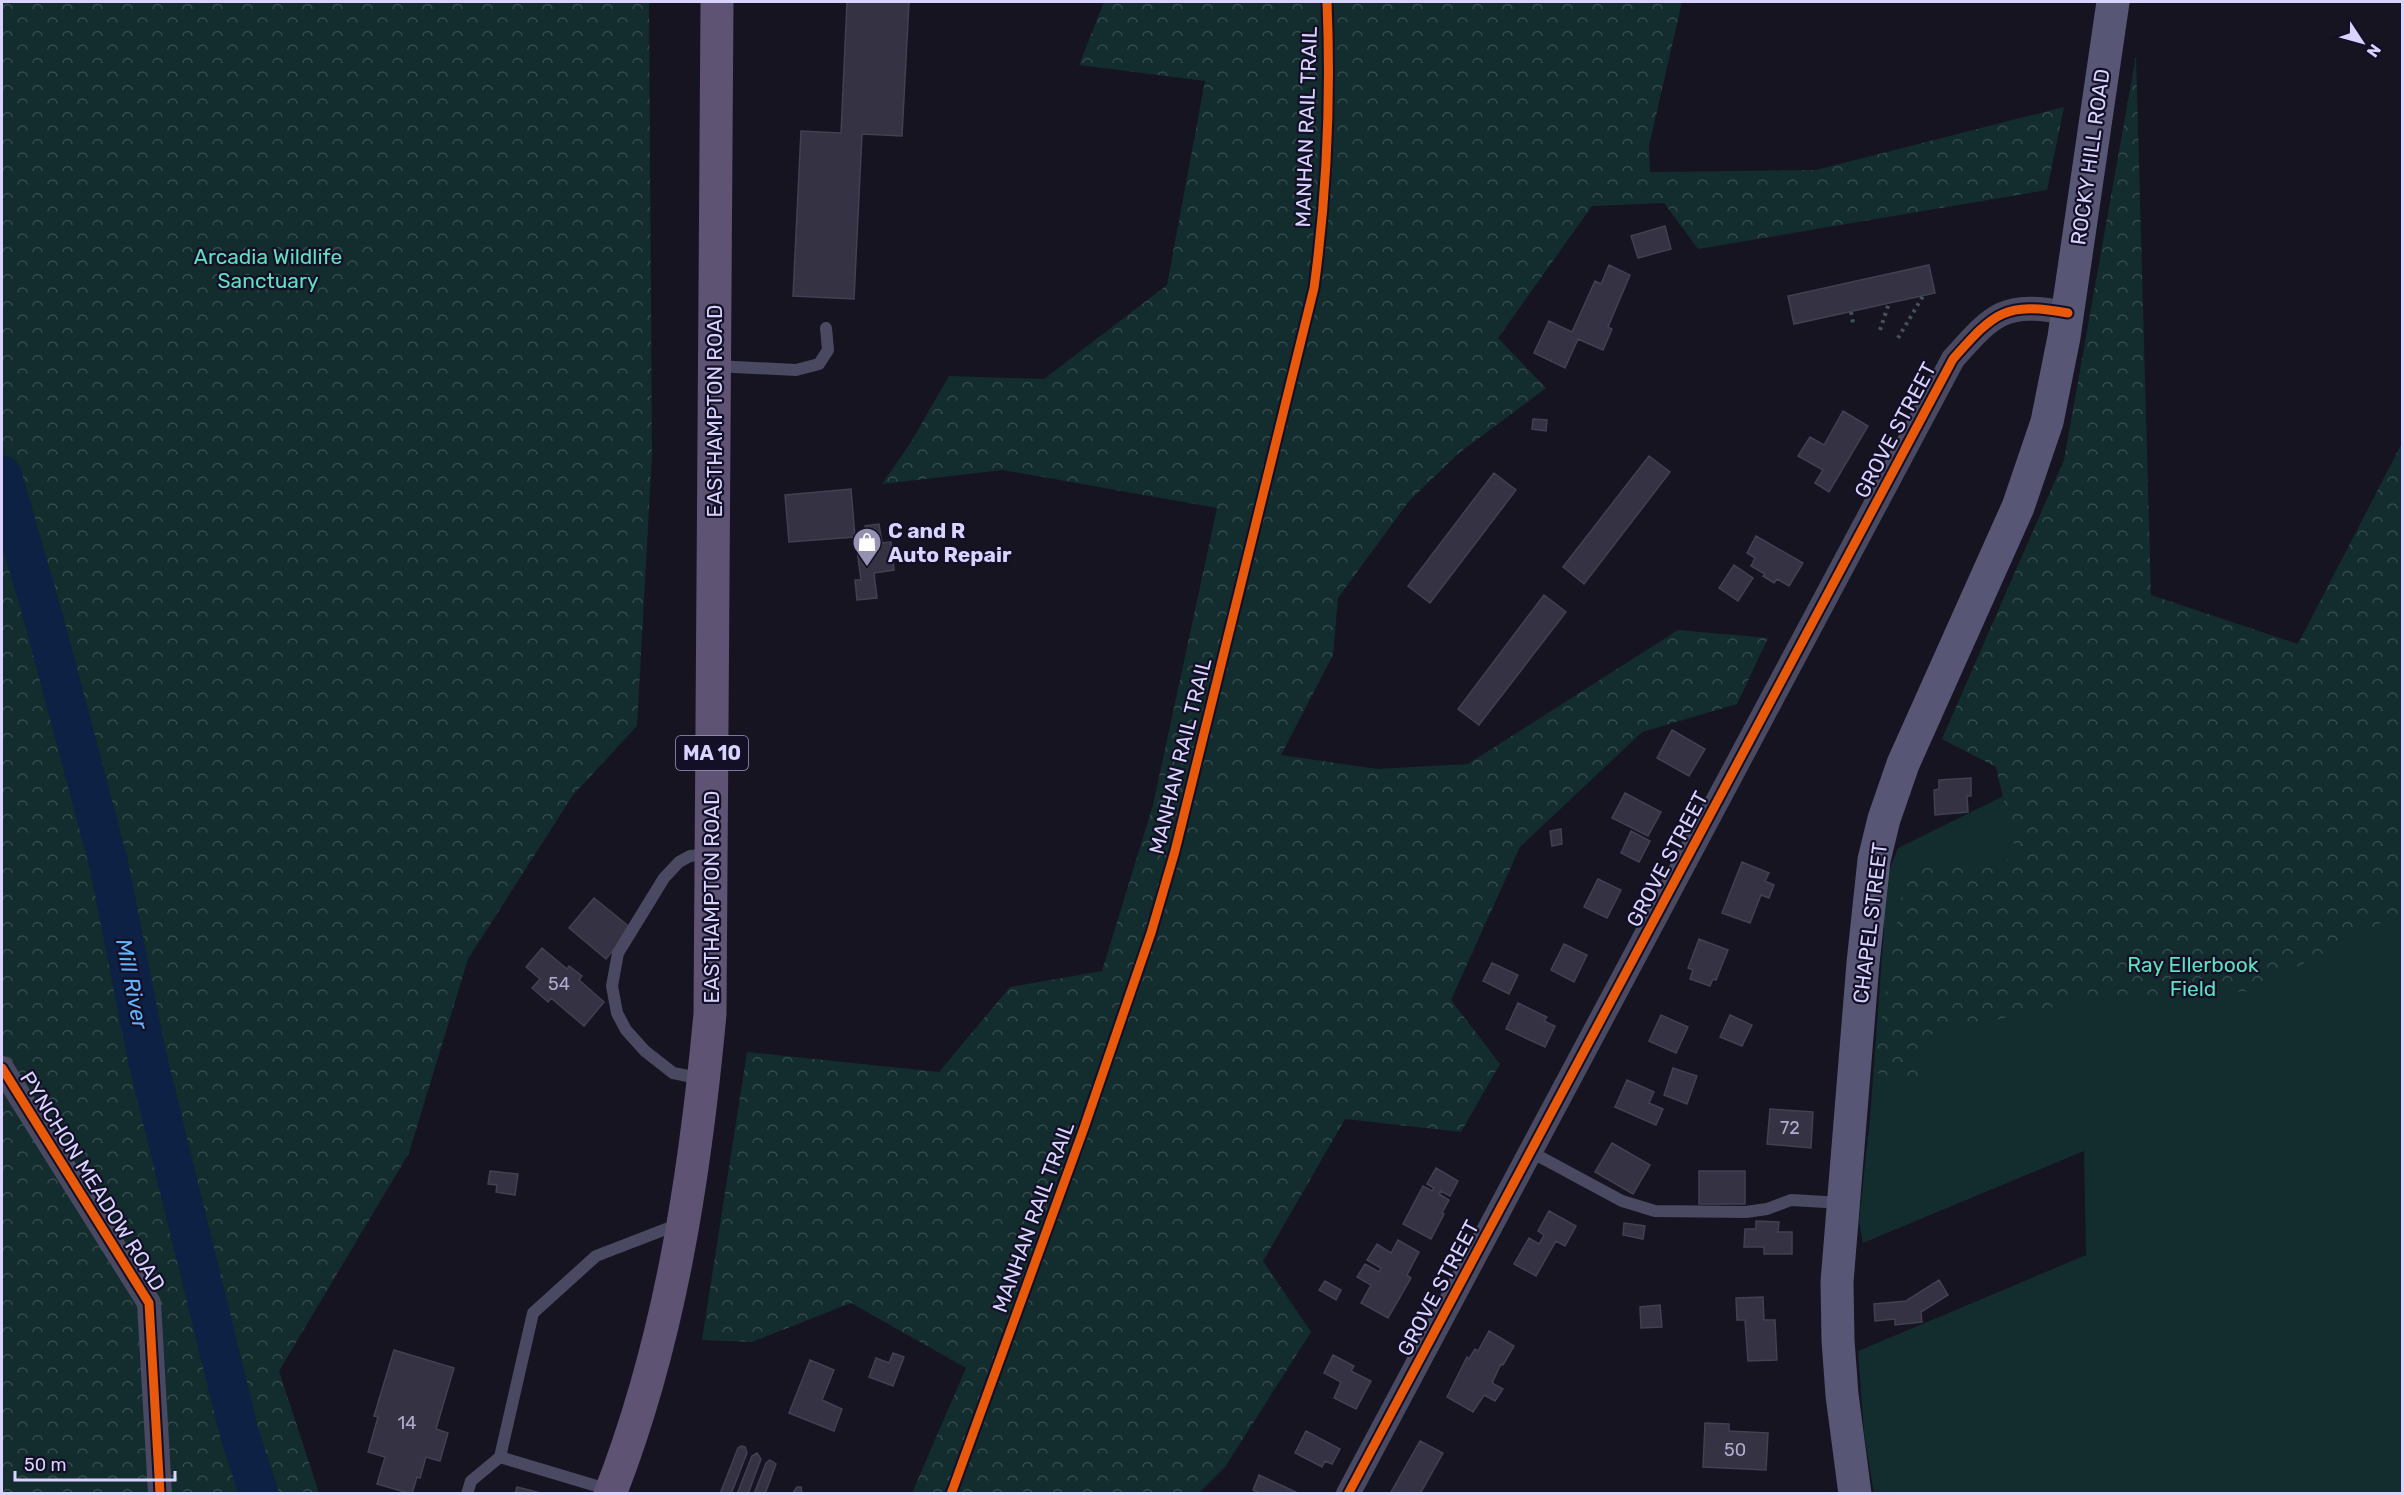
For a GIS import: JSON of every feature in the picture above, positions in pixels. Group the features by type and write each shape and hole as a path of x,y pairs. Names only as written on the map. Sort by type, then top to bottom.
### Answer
{"main road":[{"name":"EASTHAMPTON ROAD","path":"611,1492 652,1364 683,1223 700,1124 710,1014 717,2"},
{"name":"ROCKY HILL ROAD","path":"2068,313 2113,2"},
{"name":"CHAPEL STREET","path":"1855,1494 1838,1340 1837,1282 1869,896 1884,819 1903,764 1993,566 2026,485 2047,422 2068,313"}],"street":[{"name":"GROVE STREET","path":"1348,1494 1953,359 1980,328 2003,313 2020,308 2039,308 2068,313"},
{"name":"PYNCHON MEADOW ROAD","path":"2,1068 150,1304 160,1494"}],"lane":[{"path":"714,366 796,370 819,364 828,350 826,328"},
{"path":"704,1079 673,1073 645,1051 626,1030 617,1013 612,986 618,953 664,878 679,862 690,856 711,854"},
{"path":"1531,1152 1622,1201 1654,1211 1746,1212 1767,1209 1791,1200 1842,1203"},
{"path":"467,1494 471,1481 500,1457 533,1313 596,1256 683,1223"},
{"path":"500,1457 611,1492"}],"path":[{"path":"1898,338 1923,296"},
{"path":"1880,330 1889,303"},
{"path":"1851,312 1853,323"}],"green space":[{"name":"Arcadia Wildlife Sanctuary","path":"2,2 649,2 652,454 637,726 573,795 468,959 409,1153 279,1371 319,1493 2,1494"},
{"path":"1104,2 1682,2 1649,146 1650,172 1816,170 2064,107 2047,190 1698,249 1664,203 1592,206 1498,338 1546,388 1459,453 1409,501 1338,598 1333,655 1281,755 1377,769 1468,764 1678,630 1768,638 1737,704 1642,732 1520,847 1451,1000 1500,1064 1461,1132 1345,1119 1263,1261 1311,1332 1225,1467 1199,1493 912,1493 966,1368 851,1303 752,1342 702,1340 747,1052 939,1072 1010,987 1102,971 1153,805 1217,508 1003,470 882,484 911,442 949,376 1044,379 1167,285 1205,81 1079,65"},
{"path":"2136,56 2151,595 2298,644 2402,443 2402,930 2392,917 2252,991 2085,1000 1923,1036 1920,1083 1873,1072 1906,869 2017,858 1996,767 1942,739 2064,460"},
{"name":"Ray Ellerbook Field","path":"2028,784 2402,899 2402,1493 1874,1493 1864,1433 1858,1351 2086,1255 2084,1151 1863,1243 1859,1221 1870,1118 1884,930 1884,883 1898,848"}],"building":[{"path":"847,2 909,2 902,136 862,134 854,299 793,296 801,131 841,133"},
{"path":"1665,226 1671,249 1638,258 1631,236"},
{"path":"1609,265 1630,275 1608,327 1612,329 1603,350 1578,339 1565,368 1534,353 1549,321 1572,332 1595,281 1601,284"},
{"path":"1929,265 1935,293 1794,324 1788,296"},
{"path":"1843,411 1868,426 1829,492 1815,483 1823,470 1798,456 1810,437 1824,445"},
{"path":"1533,419 1547,420 1546,431 1532,429"},
{"path":"1649,456 1670,472 1584,584 1563,567"},
{"path":"1494,473 1516,490 1430,603 1408,586"},
{"path":"851,489 855,537 789,542 785,495"},
{"path":"879,524 882,543 891,542 894,570 874,573 877,598 857,600 855,580 861,580 855,535 866,533 865,526"},
{"path":"1756,536 1803,563 1789,586 1777,579 1774,583 1763,576 1765,574 1751,566 1755,558 1747,553"},
{"path":"1734,565 1753,578 1738,601 1719,588"},
{"path":"1544,595 1566,612 1479,725 1458,709"},
{"path":"1672,730 1705,749 1689,776 1657,758"},
{"path":"1971,778 1971,796 1967,796 1968,812 1935,815 1934,790 1939,789 1939,780"},
{"path":"1625,793 1661,812 1648,836 1612,818"},
{"path":"1561,829 1562,844 1552,846 1550,831"},
{"path":"1631,831 1650,841 1639,862 1621,853"},
{"path":"1742,862 1769,873 1765,881 1774,885 1769,898 1761,895 1750,923 1722,913"},
{"path":"1598,879 1621,890 1607,918 1584,907"},
{"path":"594,898 631,928 606,959 569,928"},
{"path":"1699,939 1728,950 1716,980 1713,979 1710,986 1690,979 1693,970 1688,968"},
{"path":"1564,944 1587,955 1574,982 1551,970"},
{"path":"542,948 567,969 569,966 582,976 579,980 604,1002 584,1026 551,998 548,1002 532,988 540,979 526,967"},
{"path":"1492,963 1518,975 1509,994 1483,981"},
{"path":"1518,1003 1547,1017 1544,1021 1555,1026 1545,1047 1506,1029"},
{"path":"1661,1015 1688,1027 1676,1053 1649,1041"},
{"path":"1730,1015 1752,1025 1742,1046 1720,1037"},
{"path":"1673,1068 1697,1076 1687,1104 1664,1095"},
{"path":"1627,1080 1654,1092 1649,1103 1663,1109 1656,1125 1615,1107"},
{"path":"1770,1109 1813,1112 1811,1148 1767,1144"},
{"path":"1612,1143 1650,1165 1633,1194 1595,1172"},
{"path":"1436,1168 1458,1181 1450,1196 1441,1191 1439,1194 1449,1200 1431,1239 1403,1224 1423,1186 1432,1191 1434,1188 1427,1184"},
{"path":"490,1171 518,1174 515,1195 496,1192 497,1185 488,1184"},
{"path":"1699,1171 1745,1171 1745,1204 1699,1204"},
{"path":"1549,1211 1576,1226 1565,1246 1556,1241 1536,1276 1514,1264 1529,1238 1539,1244 1544,1235 1538,1231"},
{"path":"1756,1221 1779,1222 1778,1232 1792,1232 1792,1254 1764,1254 1764,1247 1744,1247 1745,1229 1756,1229"},
{"path":"1624,1223 1645,1226 1643,1239 1623,1235"},
{"path":"1398,1240 1419,1252 1407,1275 1411,1278 1388,1318 1361,1303 1371,1285 1357,1277 1365,1264 1379,1272 1381,1268 1367,1260 1377,1244 1391,1253"},
{"path":"1939,1280 1948,1295 1921,1312 1922,1322 1895,1325 1895,1319 1875,1321 1874,1304 1906,1301"},
{"path":"1325,1281 1341,1290 1336,1300 1319,1290"},
{"path":"1763,1297 1764,1320 1775,1320 1777,1360 1748,1361 1745,1320 1737,1320 1736,1298"},
{"path":"1660,1305 1662,1327 1641,1328 1640,1307"},
{"path":"1489,1331 1514,1346 1503,1365 1501,1364 1492,1383 1503,1389 1495,1401 1484,1395 1473,1412 1447,1397 1467,1357 1469,1359 1475,1349 1478,1351"},
{"path":"394,1350 454,1368 436,1429 448,1433 440,1461 426,1457 420,1478 417,1477 412,1494 377,1484 385,1457 368,1452 378,1417 374,1416"},
{"path":"893,1353 904,1357 893,1386 869,1377 876,1358 889,1363"},
{"path":"1333,1355 1354,1366 1351,1371 1371,1381 1356,1409 1334,1398 1341,1382 1324,1373"},
{"path":"810,1360 834,1370 822,1400 842,1409 834,1431 789,1413"},
{"path":"1705,1423 1729,1424 1729,1431 1768,1433 1766,1470 1703,1467"},
{"path":"1306,1431 1340,1449 1332,1464 1325,1461 1322,1467 1295,1453"},
{"path":"1420,1441 1443,1453 1420,1494 1393,1494 1391,1492"},
{"path":"745,1447 747,1453 731,1494 720,1494 738,1448"},
{"path":"757,1453 761,1459 748,1494 737,1494 752,1456"},
{"path":"770,1460 776,1464 765,1494 754,1494 766,1463"},
{"path":"1259,1475 1300,1494 1262,1494 1253,1490"},
{"path":"517,1487 541,1493 541,1494 515,1494"},
{"path":"797,1487 801,1487 802,1494 792,1494"}],"waterway":[{"name":"Mill River","path":"2,475 44,620 109,865 147,1057 239,1432 259,1494"}],"cycle path":[{"name":"MANHAN RAIL TRAIL","path":"951,1494 1084,1128 1151,933 1175,851 1314,288 1327,145 1327,2"},
{"path":"1348,1494 1953,359 1979,331 2002,314 2029,309 2068,313"},
{"path":"2,1068 149,1303 160,1494"}],"place":[{"name":"C and R Auto Repair","path":"867,568"}]}
